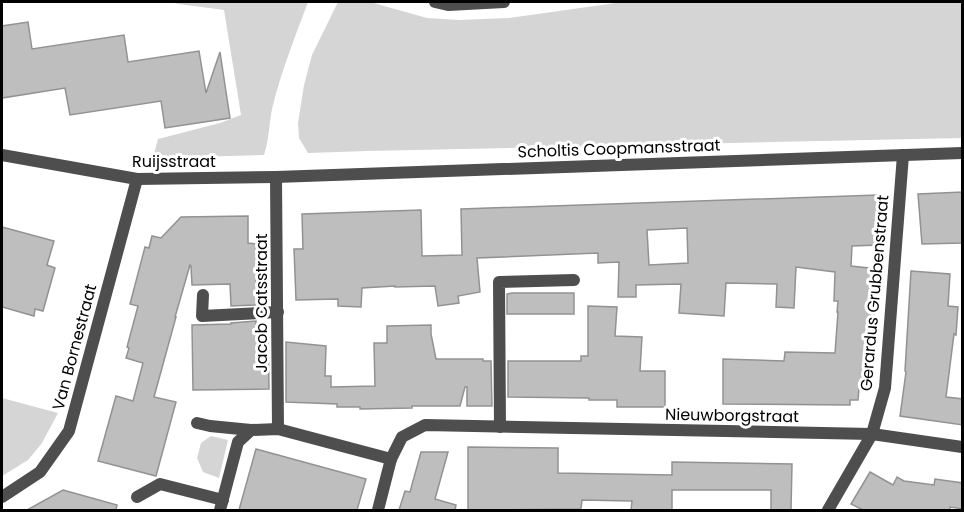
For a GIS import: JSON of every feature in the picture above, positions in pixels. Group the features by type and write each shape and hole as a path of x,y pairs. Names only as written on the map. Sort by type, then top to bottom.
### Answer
{"street":[{"path":"435,2 448,5 504,2"},
{"name":"Scholtis Coopmansstraat","path":"276,177 963,153"},
{"name":"Ruijsstraat","path":"2,155 137,179 276,177"},
{"name":"Gerardus Grubbenstraat","path":"828,510 872,434 885,388 903,155"},
{"name":"Jacob Catsstraat","path":"276,177 278,429"},
{"name":"Van Bornestraat","path":"2,497 40,472 69,431 137,179"},
{"path":"500,427 499,282 574,280"},
{"path":"202,295 202,316 278,312"},
{"path":"197,423 251,430 278,429 391,459"},
{"name":"Nieuwborgstraat","path":"378,510 391,459 402,437 425,425 872,434 963,447"},
{"path":"137,497 160,484 221,505 238,442 251,430"}],"shaded area":[{"path":"172,2 308,2 276,95 264,155 153,158 158,139 220,123 241,115 224,10"},
{"path":"338,2 370,2 427,18 459,20 509,18 623,2 962,2 962,138 308,153 299,138 298,123 304,85 312,55"},
{"path":"2,398 58,413 42,443 28,460 2,476"},
{"path":"211,436 228,440 219,478 203,472 197,458 201,443"}],"building":[{"path":"28,22 32,49 124,35 128,62 199,51 206,93 220,52 230,118 165,128 161,101 70,115 65,88 2,98 2,26"},
{"path":"963,192 963,243 922,244 918,194"},
{"path":"878,195 879,245 852,246 851,266 878,269 871,353 864,353 862,389 859,389 858,400 850,400 850,405 723,404 723,359 784,361 785,352 835,353 838,301 834,301 835,272 796,267 794,308 776,307 777,284 726,283 724,316 679,313 681,284 636,285 636,297 618,297 619,262 598,263 598,253 477,258 480,292 458,296 459,303 438,306 435,286 362,288 361,307 338,306 338,299 296,300 294,249 303,249 302,214 421,210 422,256 462,255 461,209","holes":["687,228 688,263 649,265 647,230"]},
{"path":"248,216 248,243 256,244 256,305 231,306 230,284 192,285 190,265 154,397 176,402 156,476 98,461 116,396 133,401 143,363 126,358 138,306 130,304 145,247 149,248 152,236 161,238 181,217"},
{"path":"2,227 54,241 47,265 55,268 43,311 35,309 34,316 2,307"},
{"path":"911,271 950,274 948,306 958,307 946,397 963,399 963,425 900,416 906,372"},
{"path":"574,293 574,314 507,314 507,294"},
{"path":"588,306 617,307 615,336 642,337 640,371 665,371 665,407 617,407 617,400 589,400 589,398 508,397 508,361 581,361 581,356 588,356"},
{"path":"256,321 256,324 268,324 269,389 193,390 192,325"},
{"path":"431,325 436,359 491,361 492,406 467,406 467,387 465,387 460,406 360,409 360,407 337,407 337,404 286,402 286,342 326,346 325,376 331,376 331,387 375,386 374,343 387,343 387,326"},
{"path":"468,447 558,448 558,473 672,475 672,462 792,464 791,510 771,510 771,490 672,490 672,510 631,510 632,501 582,500 581,509 468,510"},
{"path":"256,449 366,479 357,510 239,510"},
{"path":"421,452 448,452 435,499 456,505 455,510 399,510 405,491 410,492"},
{"path":"870,472 893,485 897,477 904,481 934,485 935,479 963,483 963,509 950,507 950,510 863,510 851,504"},
{"path":"63,490 117,505 116,510 27,510"}]}
